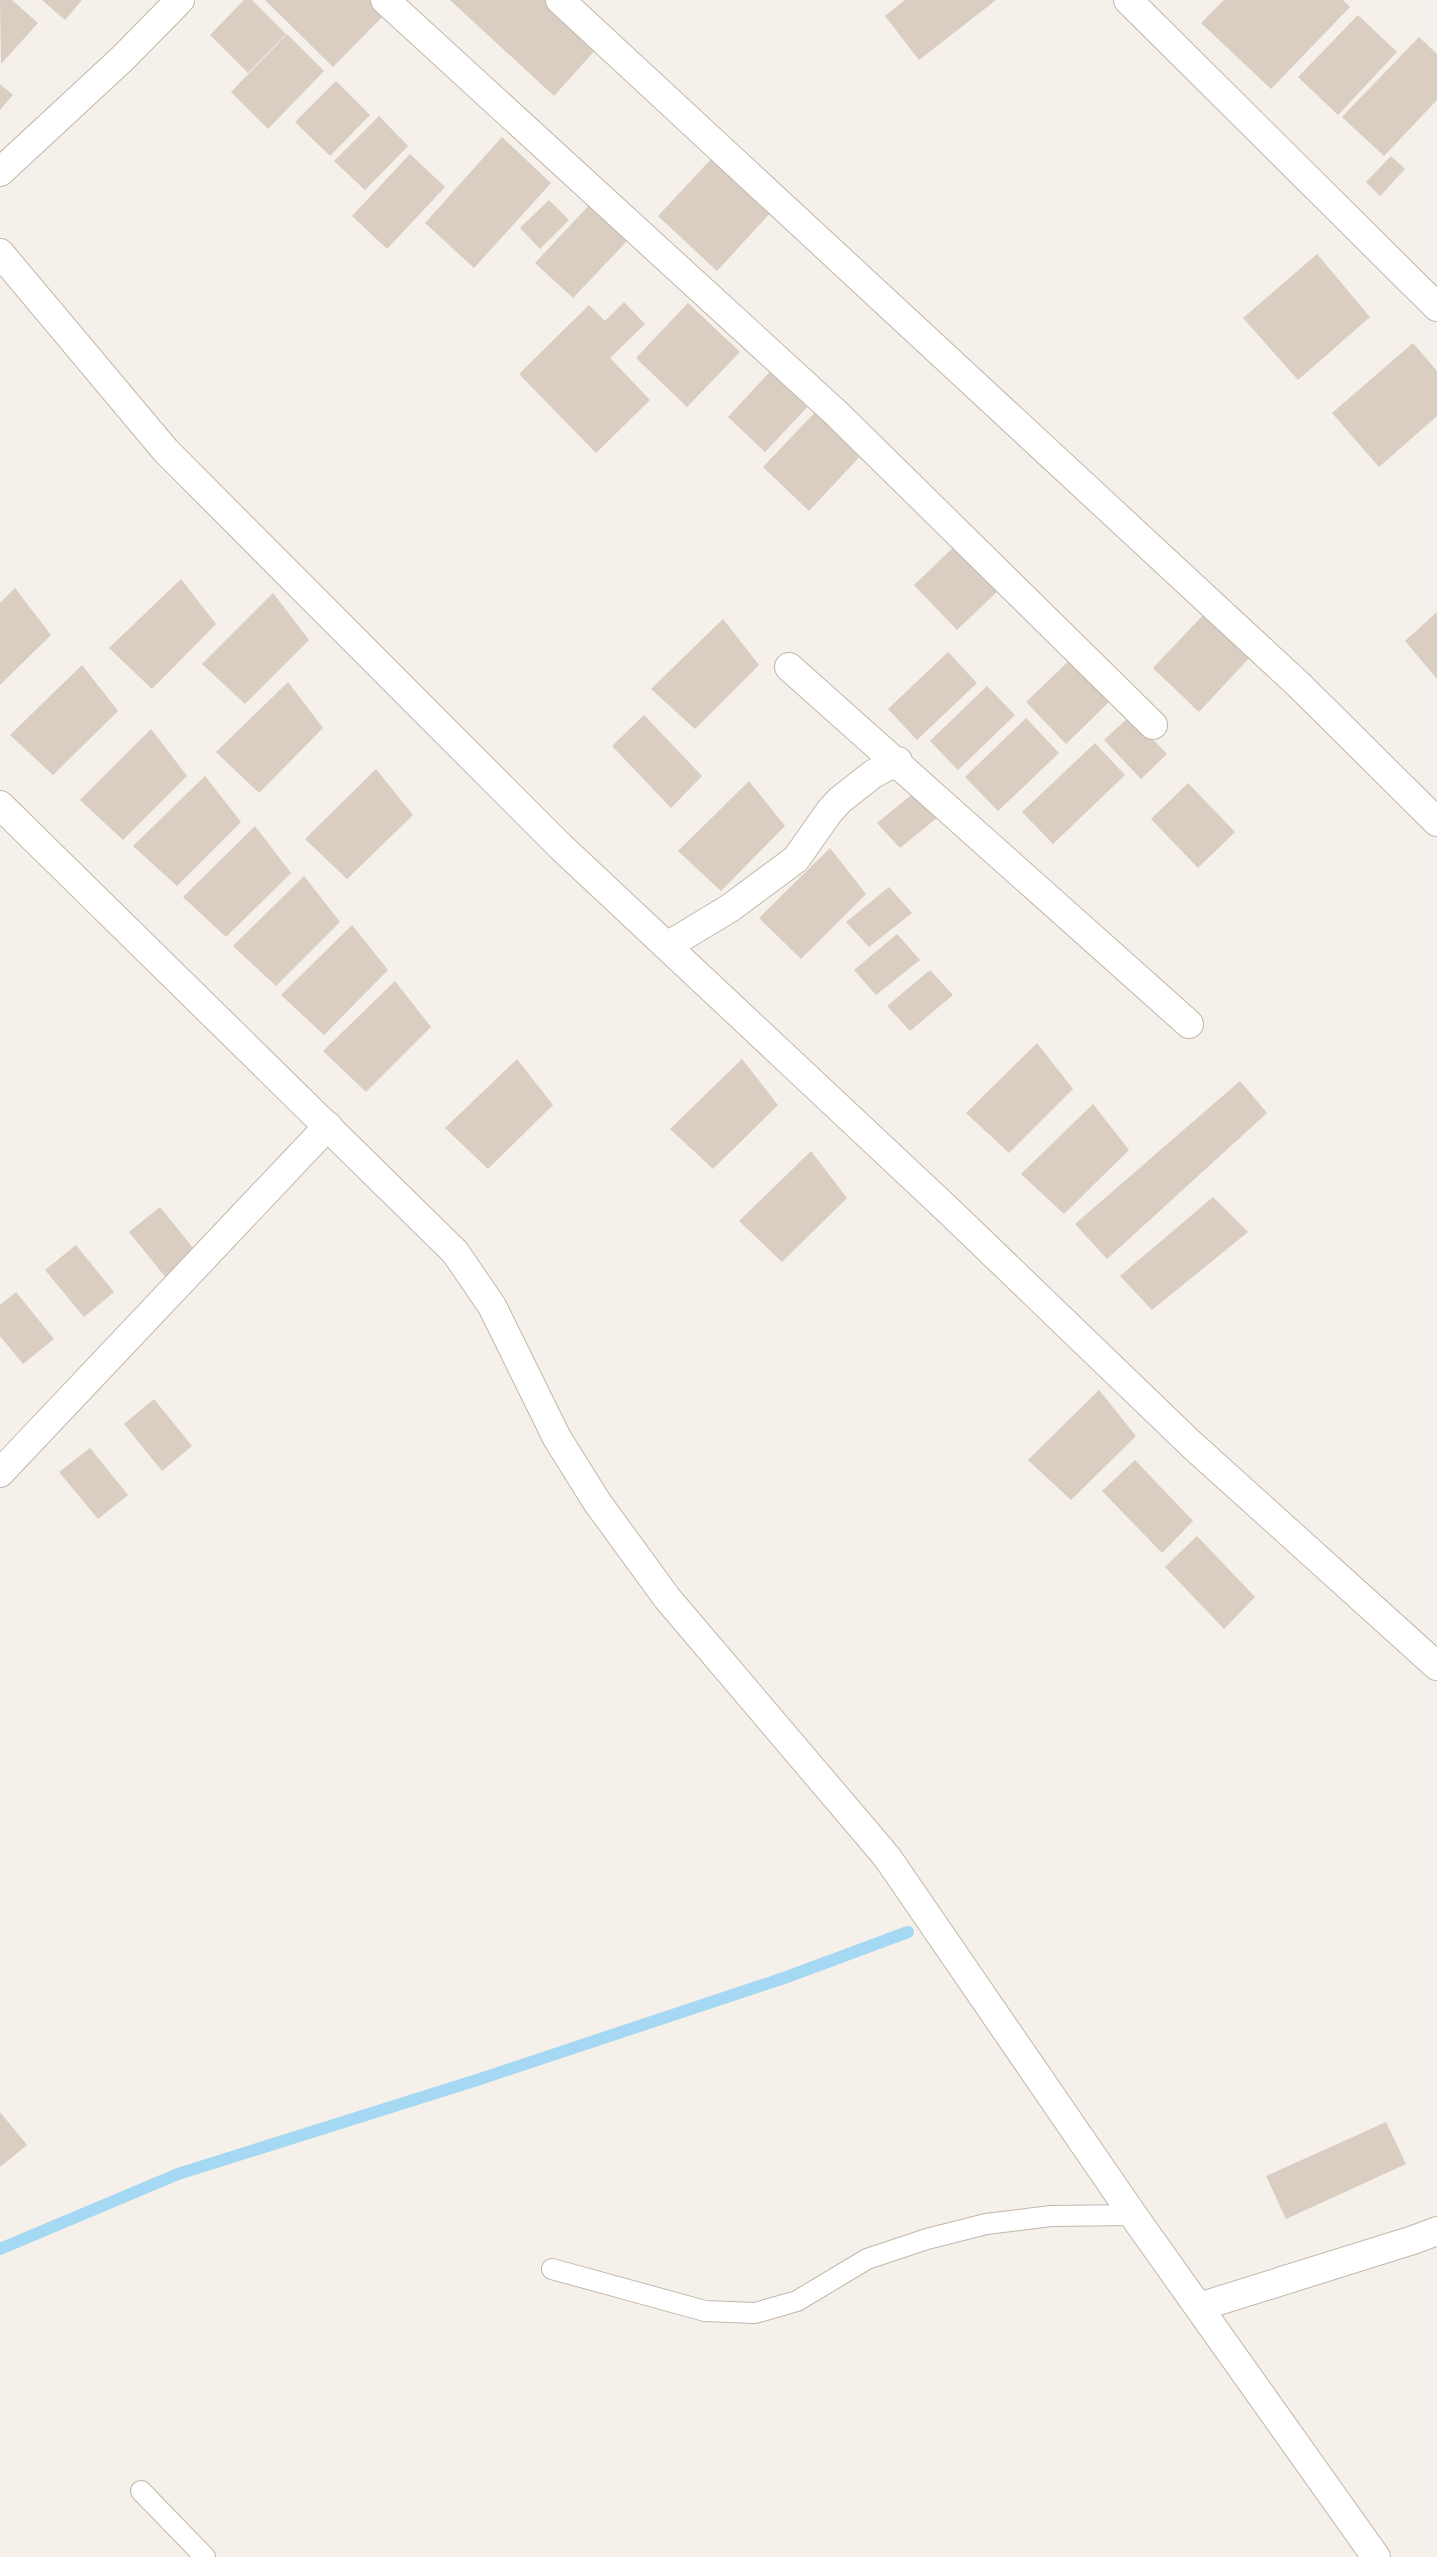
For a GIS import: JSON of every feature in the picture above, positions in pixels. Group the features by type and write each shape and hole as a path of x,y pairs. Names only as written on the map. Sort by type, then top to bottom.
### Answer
{"street":[{"path":"0,172 123,58 180,0"},
{"path":"385,0 836,413 1153,725"},
{"path":"560,0 1299,685 1437,822"},
{"path":"1128,0 1437,307"},
{"path":"4,265 166,452 560,846 948,1210 1192,1445 1437,1666"},
{"path":"789,666 898,761 1189,1024"},
{"path":"667,946 730,908 796,859 829,812 840,800 873,774 898,761"},
{"path":"0,805 455,1252 492,1306 558,1438 597,1502 667,1598 887,1857 1133,2215 1376,2557"},
{"path":"0,1473 328,1126"},
{"path":"1199,2307 1437,2231"}],"lane":[{"path":"552,2269 705,2311 755,2313 797,2301 867,2259 927,2239 986,2224 1051,2216 1133,2215"},
{"path":"141,2490 205,2557"}],"building":[{"path":"0,0 12,0 38,23 1,64"},
{"path":"42,0 82,0 65,20"},
{"path":"244,0 252,0 286,34 248,73 210,35"},
{"path":"265,0 373,0 386,13 333,67"},
{"path":"450,0 547,0 598,47 554,96"},
{"path":"905,0 996,0 919,60 885,16"},
{"path":"1224,0 1343,0 1350,7 1271,89 1201,23"},
{"path":"1358,15 1397,52 1338,115 1298,77"},
{"path":"287,34 324,71 268,129 231,92"},
{"path":"1419,37 1437,54 1437,100 1384,156 1342,117"},
{"path":"336,81 370,115 330,156 295,122"},
{"path":"0,84 13,95 0,110"},
{"path":"379,116 408,146 365,190 334,161"},
{"path":"502,137 551,183 474,268 425,223"},
{"path":"410,154 445,187 387,249 352,216"},
{"path":"1391,156 1405,169 1380,196 1366,182"},
{"path":"713,157 772,211 717,271 658,216"},
{"path":"549,200 569,220 540,249 520,228"},
{"path":"591,203 629,239 573,298 535,263"},
{"path":"1317,254 1370,317 1298,380 1243,318"},
{"path":"624,302 645,324 610,358 650,400 596,453 519,374 589,305 605,321"},
{"path":"688,303 740,352 687,407 636,358"},
{"path":"1413,343 1437,371 1437,416 1379,467 1332,413"},
{"path":"776,365 813,401 765,452 728,417"},
{"path":"819,408 865,451 809,511 763,467"},
{"path":"958,543 1001,588 957,630 914,585"},
{"path":"181,579 216,624 152,689 109,648"},
{"path":"15,588 51,635 0,685 0,603"},
{"path":"273,593 309,640 245,704 202,664"},
{"path":"1437,612 1437,679 1405,641"},
{"path":"1205,613 1251,656 1199,712 1153,668"},
{"path":"723,619 759,665 695,729 651,689"},
{"path":"948,652 977,683 917,740 888,709"},
{"path":"1072,658 1112,699 1066,744 1026,702"},
{"path":"82,665 118,711 53,775 10,735"},
{"path":"288,682 323,728 259,793 216,752"},
{"path":"987,686 1015,715 958,770 930,741"},
{"path":"644,715 702,776 671,808 612,746"},
{"path":"1130,716 1167,754 1141,779 1104,740"},
{"path":"1026,718 1059,753 998,811 965,777"},
{"path":"151,729 187,776 123,840 80,800"},
{"path":"1095,743 1125,775 1053,844 1022,812"},
{"path":"376,769 413,815 347,879 305,839"},
{"path":"205,776 241,822 177,886 133,846"},
{"path":"749,781 785,826 721,891 678,851"},
{"path":"1188,783 1235,832 1198,868 1151,819"},
{"path":"920,788 943,813 900,848 877,823"},
{"path":"255,826 291,873 226,937 183,897"},
{"path":"830,848 866,894 801,959 759,918"},
{"path":"304,876 340,922 276,986 233,946"},
{"path":"889,887 912,913 869,947 846,922"},
{"path":"352,925 388,970 324,1035 281,995"},
{"path":"897,934 920,960 876,995 854,970"},
{"path":"930,970 953,995 910,1031 887,1006"},
{"path":"395,981 431,1027 366,1092 323,1051"},
{"path":"1037,1043 1073,1089 1009,1153 966,1113"},
{"path":"517,1059 553,1105 488,1169 445,1128"},
{"path":"742,1059 778,1105 713,1169 670,1129"},
{"path":"1240,1081 1267,1113 1107,1259 1075,1224"},
{"path":"1093,1104 1129,1150 1064,1214 1021,1174"},
{"path":"811,1151 847,1198 782,1262 739,1221"},
{"path":"1213,1197 1248,1232 1152,1310 1120,1276"},
{"path":"160,1207 198,1254 167,1279 129,1232"},
{"path":"76,1245 114,1292 84,1317 45,1270"},
{"path":"16,1292 54,1339 23,1364 0,1336 0,1305"},
{"path":"1099,1390 1136,1436 1071,1500 1028,1460"},
{"path":"154,1399 192,1446 162,1471 124,1424"},
{"path":"90,1448 128,1495 98,1519 59,1472"},
{"path":"1135,1460 1193,1521 1162,1553 1102,1491"},
{"path":"1197,1536 1255,1597 1224,1629 1165,1567"},
{"path":"0,2112 27,2145 0,2167"},
{"path":"1386,2122 1406,2164 1286,2219 1266,2176"}],"waterway":[{"path":"0,2249 178,2174 477,2080 784,1978 908,1932"}]}
